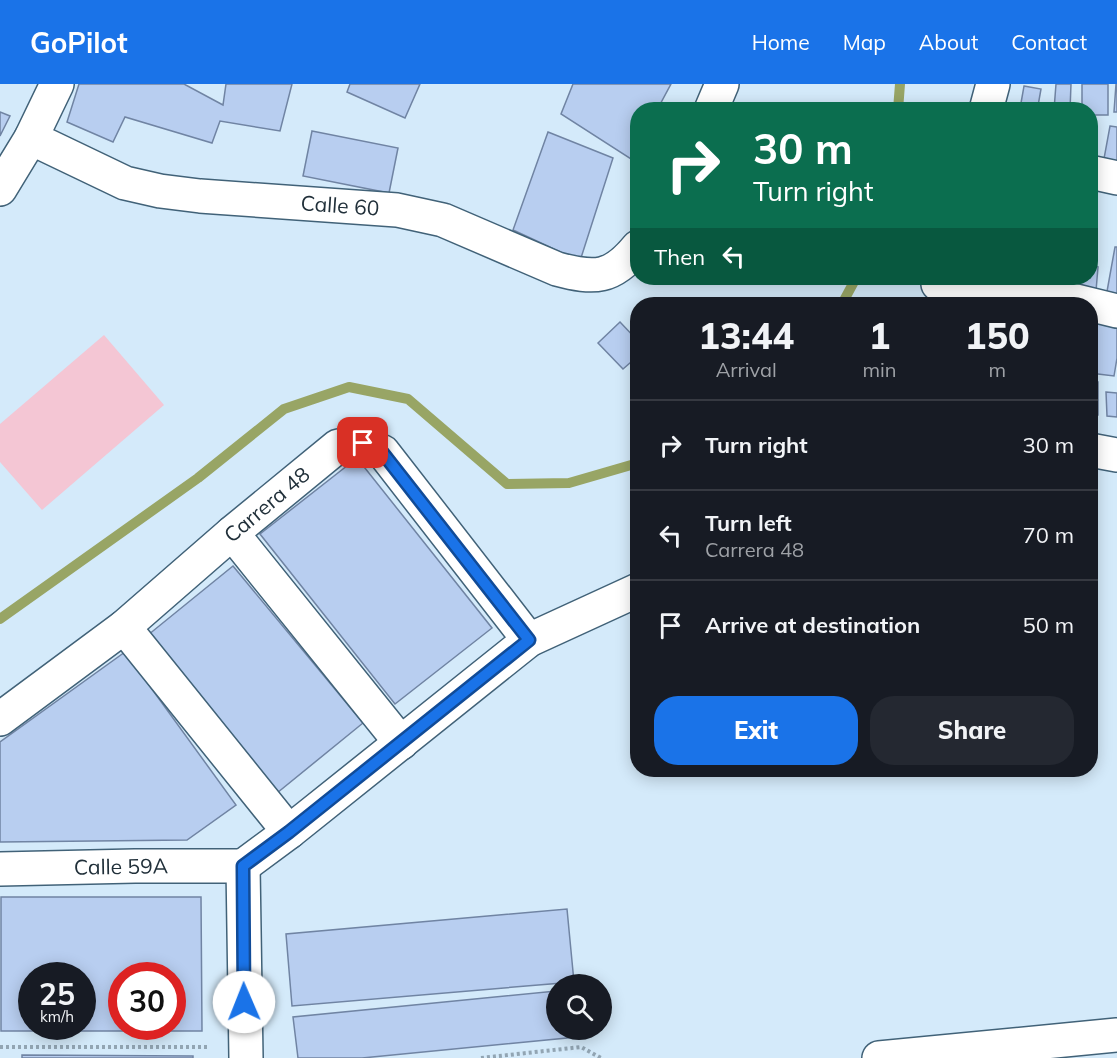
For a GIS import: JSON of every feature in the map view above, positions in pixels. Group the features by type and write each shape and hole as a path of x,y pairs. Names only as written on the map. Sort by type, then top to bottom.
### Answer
{"street":[{"path":"0,189 31,138 57,84"},
{"path":"714,102 722,84"},
{"path":"988,102 993,84"},
{"name":"Calle 60","path":"31,138 125,183 160,191 200,196 396,210 443,220 556,269 575,274 610,273 630,257"},
{"path":"1098,174 1117,178"},
{"path":"937,289 1042,297"},
{"path":"1098,306 1117,311"},
{"name":"Carrera 48","path":"0,719 124,627 338,446 363,443 382,452 529,640"},
{"path":"1098,451 1117,455"},
{"path":"232,534 401,743"},
{"path":"245,1052 243,866 289,832 529,640 630,594"},
{"path":"124,627 289,832"},
{"name":"Calle 59A","path":"0,869 243,866"},
{"path":"890,1058 1117,1035"}],"path":[{"path":"0,1047 245,1052"},
{"path":"481,1058 581,1047 600,1058"}],"shaded area":[{"path":"104,335 164,405 42,510 0,462 0,424"}],"building":[{"path":"79,84 184,84 223,105 226,84 292,84 280,131 220,121 212,143 125,117 113,142 67,122"},
{"path":"350,84 420,84 405,118 347,92"},
{"path":"573,84 671,84 661,102 630,102 630,158 561,114"},
{"path":"1056,84 1071,84 1070,102 1055,102"},
{"path":"1082,84 1108,84 1108,115 1098,115 1098,102 1082,102"},
{"path":"1116,84 1117,112 1114,112"},
{"path":"1024,86 1041,89 1039,102 1021,102"},
{"path":"0,112 10,116 0,136"},
{"path":"1110,126 1117,127 1117,166 1103,164"},
{"path":"312,131 398,148 389,193 303,176"},
{"path":"548,132 613,158 580,261 513,230"},
{"path":"1115,247 1117,247 1117,299 1106,297"},
{"path":"1071,285 1096,285 1096,291 1071,290"},
{"path":"1098,320 1117,324 1117,358 1114,376 1098,374"},
{"path":"620,322 630,333 630,363 623,369 598,343"},
{"path":"1106,392 1117,393 1117,417 1107,416"},
{"path":"357,458 492,628 395,704 260,534"},
{"path":"233,566 363,723 277,793 148,635"},
{"path":"125,652 236,805 187,840 0,842 0,742"},
{"path":"1,897 201,897 202,1031 186,1031 186,962 108,962 108,1031 96,1031 96,962 18,962 18,1031 1,1031"},
{"path":"567,909 573,974 546,974 546,984 292,1006 286,934"},
{"path":"546,992 546,1040 362,1058 298,1058 293,1017"},
{"path":"22,1055 193,1056 193,1058 22,1058"}],"waterway":[{"path":"899,102 900,84"},
{"path":"846,297 852,285"},
{"path":"0,619 198,478 284,409 349,387 408,399 507,484 569,483 630,465"}],"route":[{"path":"244,1002 243,866 289,832 529,640 382,452 363,443"}]}
